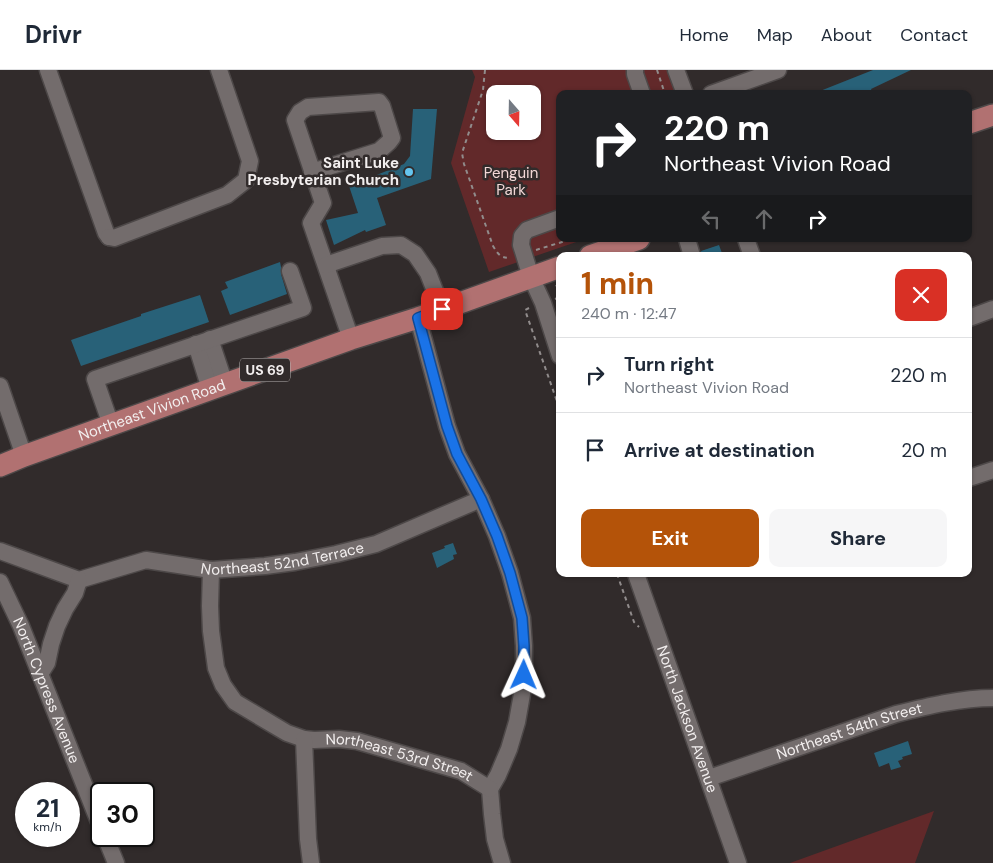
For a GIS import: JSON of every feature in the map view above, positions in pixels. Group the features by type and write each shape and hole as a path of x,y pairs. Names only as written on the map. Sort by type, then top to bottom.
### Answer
{"main road":[{"path":"972,122 993,115"},
{"path":"607,252 632,242"},
{"name":"Northeast Vivion Road","path":"0,466 351,339 418,318 556,268"}],"street":[{"path":"48,70 106,233 106,243 114,238 227,195 246,180 250,162 219,70"},
{"path":"635,70 641,90"},
{"path":"676,70 684,90"},
{"path":"722,90 778,70"},
{"path":"312,172 379,151 390,142 392,138 379,102 308,107 300,112 295,120 312,172 323,203 311,223 351,339"},
{"path":"556,219 527,230 522,236 521,245 531,252 531,277 543,303 556,344"},
{"path":"326,265 382,246 401,245 415,254 428,272 442,309"},
{"path":"111,425 95,379 303,308 290,271"},
{"path":"972,317 993,309"},
{"path":"418,318 447,426 457,454 481,499 497,536 513,583 522,618 524,646 523,684 517,722 509,749 490,789 496,839 502,863"},
{"path":"203,342 217,387"},
{"path":"0,386 24,456"},
{"path":"972,477 993,470"},
{"name":"Northeast 52nd Terrace","path":"79,580 146,560 211,570 295,562 336,554 376,544 481,499"},
{"path":"0,551 79,580 57,626 47,663 40,674"},
{"path":"211,570 211,632 216,668 223,685 235,702 287,733 304,739 308,839 311,863"},
{"name":"North Jackson Avenue","path":"637,577 738,863"},
{"name":"North Cypress Avenue","path":"0,582 21,626 90,799"},
{"name":"Northeast 54th Street","path":"709,778 896,714 955,702 993,698"},
{"name":"Northeast 53rd Street","path":"304,739 356,741 461,771 490,789"},
{"path":"109,847 116,863"}],"path":[{"path":"485,70 483,90 462,153 464,164 493,246 498,254 504,258 510,258 563,242"},
{"path":"656,70 664,90"},
{"path":"530,308 525,310 556,399"}],"green space":[{"name":"Penguin Park","path":"472,70 668,70 675,90 556,90 556,242 576,242 489,272 451,163 475,77"},
{"path":"934,811 915,863 790,863"}],"building":[{"path":"873,70 911,70 871,90 823,90"},
{"name":"Saint Luke Presbyterian Church","path":"413,109 437,109 431,179 377,198 386,225 366,232 365,230 334,245 326,220 358,213 349,186 404,164 410,156"},
{"path":"719,245 722,252 701,252"},
{"path":"280,262 281,274 287,294 230,315 221,291 228,288 225,282"},
{"path":"200,295 209,322 81,366 71,340"},
{"path":"453,543 457,554 453,555 454,559 437,568 432,553"},
{"path":"908,741 912,754 902,757 903,759 898,761 901,767 891,770 889,763 879,767 874,753"}],"place":[{"name":"Saint Luke Presbyterian Church","path":"409,172"}],"route":[{"path":"442,309 418,318 447,426 457,454 481,499 510,573 522,618 524,675"}]}
